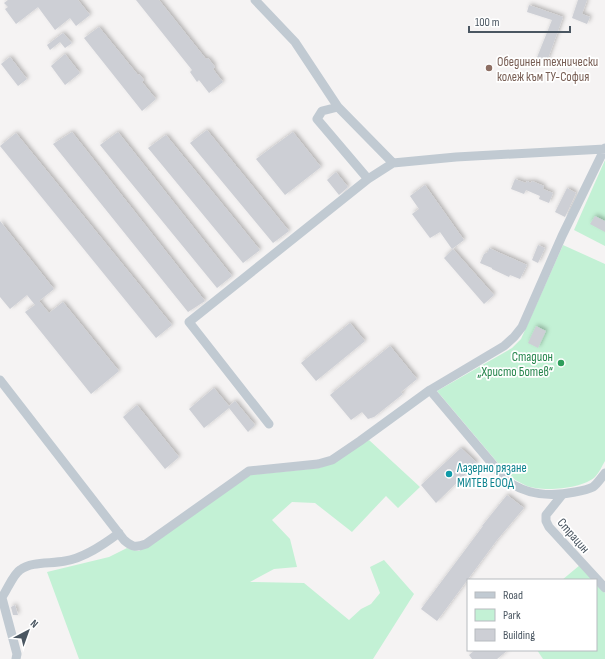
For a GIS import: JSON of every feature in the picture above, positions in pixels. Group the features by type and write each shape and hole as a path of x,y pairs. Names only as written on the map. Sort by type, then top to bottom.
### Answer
{"street":[{"path":"255,0 295,42 338,107 393,163"},
{"path":"338,107 322,111 318,119 368,179"},
{"path":"0,380 124,540 130,546 142,546 249,471 318,464 332,460 430,390 504,346 522,327 562,236 605,149 456,157 393,163 368,179 189,322 269,424"},
{"path":"430,390 506,480 518,487 541,494 562,495 586,490 592,487 605,473"},
{"name":"Страцин","path":"562,495 546,515 546,521 549,528 597,579"},
{"path":"16,659 17,654 1,599 18,570 26,566 66,561 83,555 119,533"},
{"name":"Страцин","path":"597,579 605,588"}],"green space":[{"path":"605,160 605,246 574,230"},
{"path":"563,245 605,264 605,461 595,477 589,481 572,487 543,489 527,486 508,475 437,391 512,348 521,339"},
{"path":"369,440 420,487 398,508 386,496 352,532 315,503 292,502 272,520 290,539 297,567 274,569 250,582 304,583 349,620 361,609 371,604 380,593 370,567 384,560 414,594 373,659 79,659 47,572 109,557 127,548 139,551 249,475 320,468"},
{"path":"580,565 592,579 563,579"},
{"path":"597,584 605,593 605,659 543,659 538,651 597,651"}],"building":[{"path":"8,0 78,0 90,15 76,26 70,18 55,30 38,7 16,24 5,9 8,7 4,3"},
{"path":"136,0 159,0 206,59 208,58 215,67 213,69 223,82 209,93 199,80 197,82 190,72 192,70"},
{"path":"578,0 587,0 582,14 590,17 587,24 572,18"},
{"path":"529,5 563,17 546,64 536,60 552,20 527,12"},
{"path":"99,27 138,75 139,74 144,80 142,82 156,99 142,111 84,38"},
{"path":"63,33 72,43 65,48 60,42 50,50 47,45"},
{"path":"65,54 80,73 65,85 51,66"},
{"path":"10,57 27,79 18,86 1,64"},
{"path":"207,130 289,231 273,243 190,143"},
{"path":"72,132 205,301 188,312 53,144"},
{"path":"118,132 232,276 217,288 100,145"},
{"path":"293,132 321,167 285,195 256,159"},
{"path":"16,133 172,325 156,338 0,146"},
{"path":"166,135 260,250 243,263 148,148"},
{"path":"336,172 348,187 339,195 327,180"},
{"path":"515,179 526,183 527,181 531,183 532,181 544,186 543,189 553,193 549,203 539,199 540,196 526,190 524,194 511,189"},
{"path":"425,185 464,240 452,249 440,232 430,238 412,214 419,209 410,196"},
{"path":"567,188 576,193 565,217 555,212"},
{"path":"595,216 605,221 605,232 590,224"},
{"path":"0,221 54,289 39,301 49,313 63,302 119,371 91,394 25,312 35,305 27,295 10,309 0,297"},
{"path":"538,245 545,248 538,263 532,260"},
{"path":"489,248 527,265 520,279 510,275 509,277 480,263 484,254 488,252"},
{"path":"453,249 494,295 484,304 444,258"},
{"path":"350,323 365,341 316,381 301,363"},
{"path":"536,326 546,331 538,348 528,343"},
{"path":"390,346 417,379 401,392 403,394 374,417 368,419 362,412 351,420 330,395"},
{"path":"214,388 229,406 235,401 255,425 248,432 229,408 204,428 189,409"},
{"path":"137,405 179,457 165,469 123,417"},
{"name":"Лазерно рязане МИТЕВ ЕООД","path":"461,448 477,463 436,503 421,485"},
{"path":"507,495 524,508 497,540 437,621 421,609 482,526"},
{"path":"15,605 18,615 13,615 11,607"},
{"path":"474,651 507,651 497,659 472,659 469,655"}],"place":[{"name":"Обединен технически колеж към ТУ-София","path":"489,68"},
{"name":"Стадион „Христо Ботев“","path":"561,363"},
{"name":"Лазерно рязане МИТЕВ ЕООД","path":"449,474"}]}
